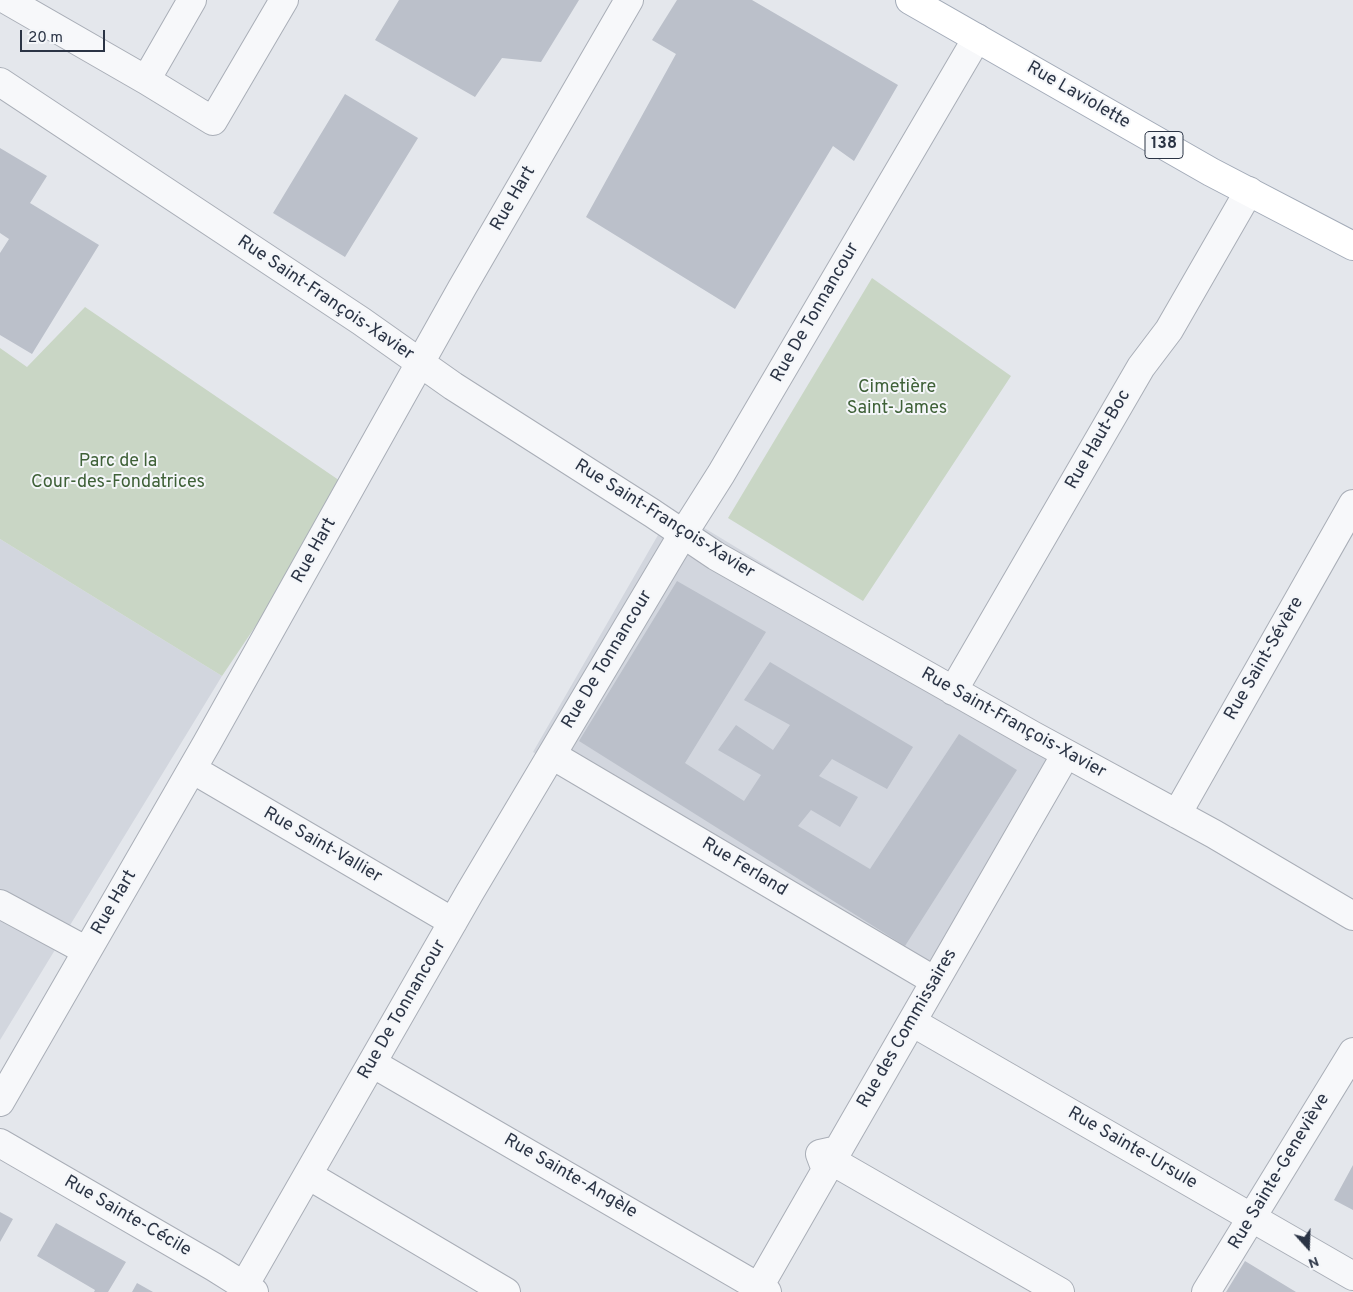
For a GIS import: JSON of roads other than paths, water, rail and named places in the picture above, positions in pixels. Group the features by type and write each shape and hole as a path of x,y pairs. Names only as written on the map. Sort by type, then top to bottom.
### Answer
{"main road":[{"name":"Rue Laviolette","path":"910,0 1211,172 1353,246"}],"street":[{"path":"7,0 213,121 284,0"},
{"path":"146,80 192,0"},
{"name":"Rue Hart","path":"0,1102 192,769 467,280 630,0"},
{"name":"Rue De Tonnancour","path":"249,1289 308,1175 453,922 978,38"},
{"name":"Rue Saint-François-Xavier","path":"0,82 361,322 421,364 716,556 953,691 1177,814 1353,916"},
{"name":"Rue Haut-Boc","path":"953,691 1141,367 1170,330 1249,191"},
{"name":"Rue Saint-Sévère","path":"1177,814 1353,504"},
{"name":"Rue Ferland","path":"552,754 936,981"},
{"name":"Rue des Commissaires","path":"820,1154 838,1150 1066,754"},
{"name":"Rue Saint-Vallier","path":"192,769 453,922"},
{"path":"0,904 87,951"},
{"name":"Rue Sainte-Ursule","path":"912,1022 1353,1276"},
{"name":"Rue Sainte-Geneviève","path":"1206,1292 1353,1052"},
{"name":"Rue Sainte-Angèle","path":"372,1063 761,1290"},
{"name":"Rue Sainte-Cécile","path":"0,1143 249,1289"},
{"path":"761,1290 826,1170 820,1154"},
{"path":"820,1154 1060,1292"},
{"path":"308,1175 506,1292"}],"park label":[{"name":"Cimetière Saint-James","path":"897,398"},
{"name":"Parc de la Cour-des-Fondatrices","path":"118,472"}]}
